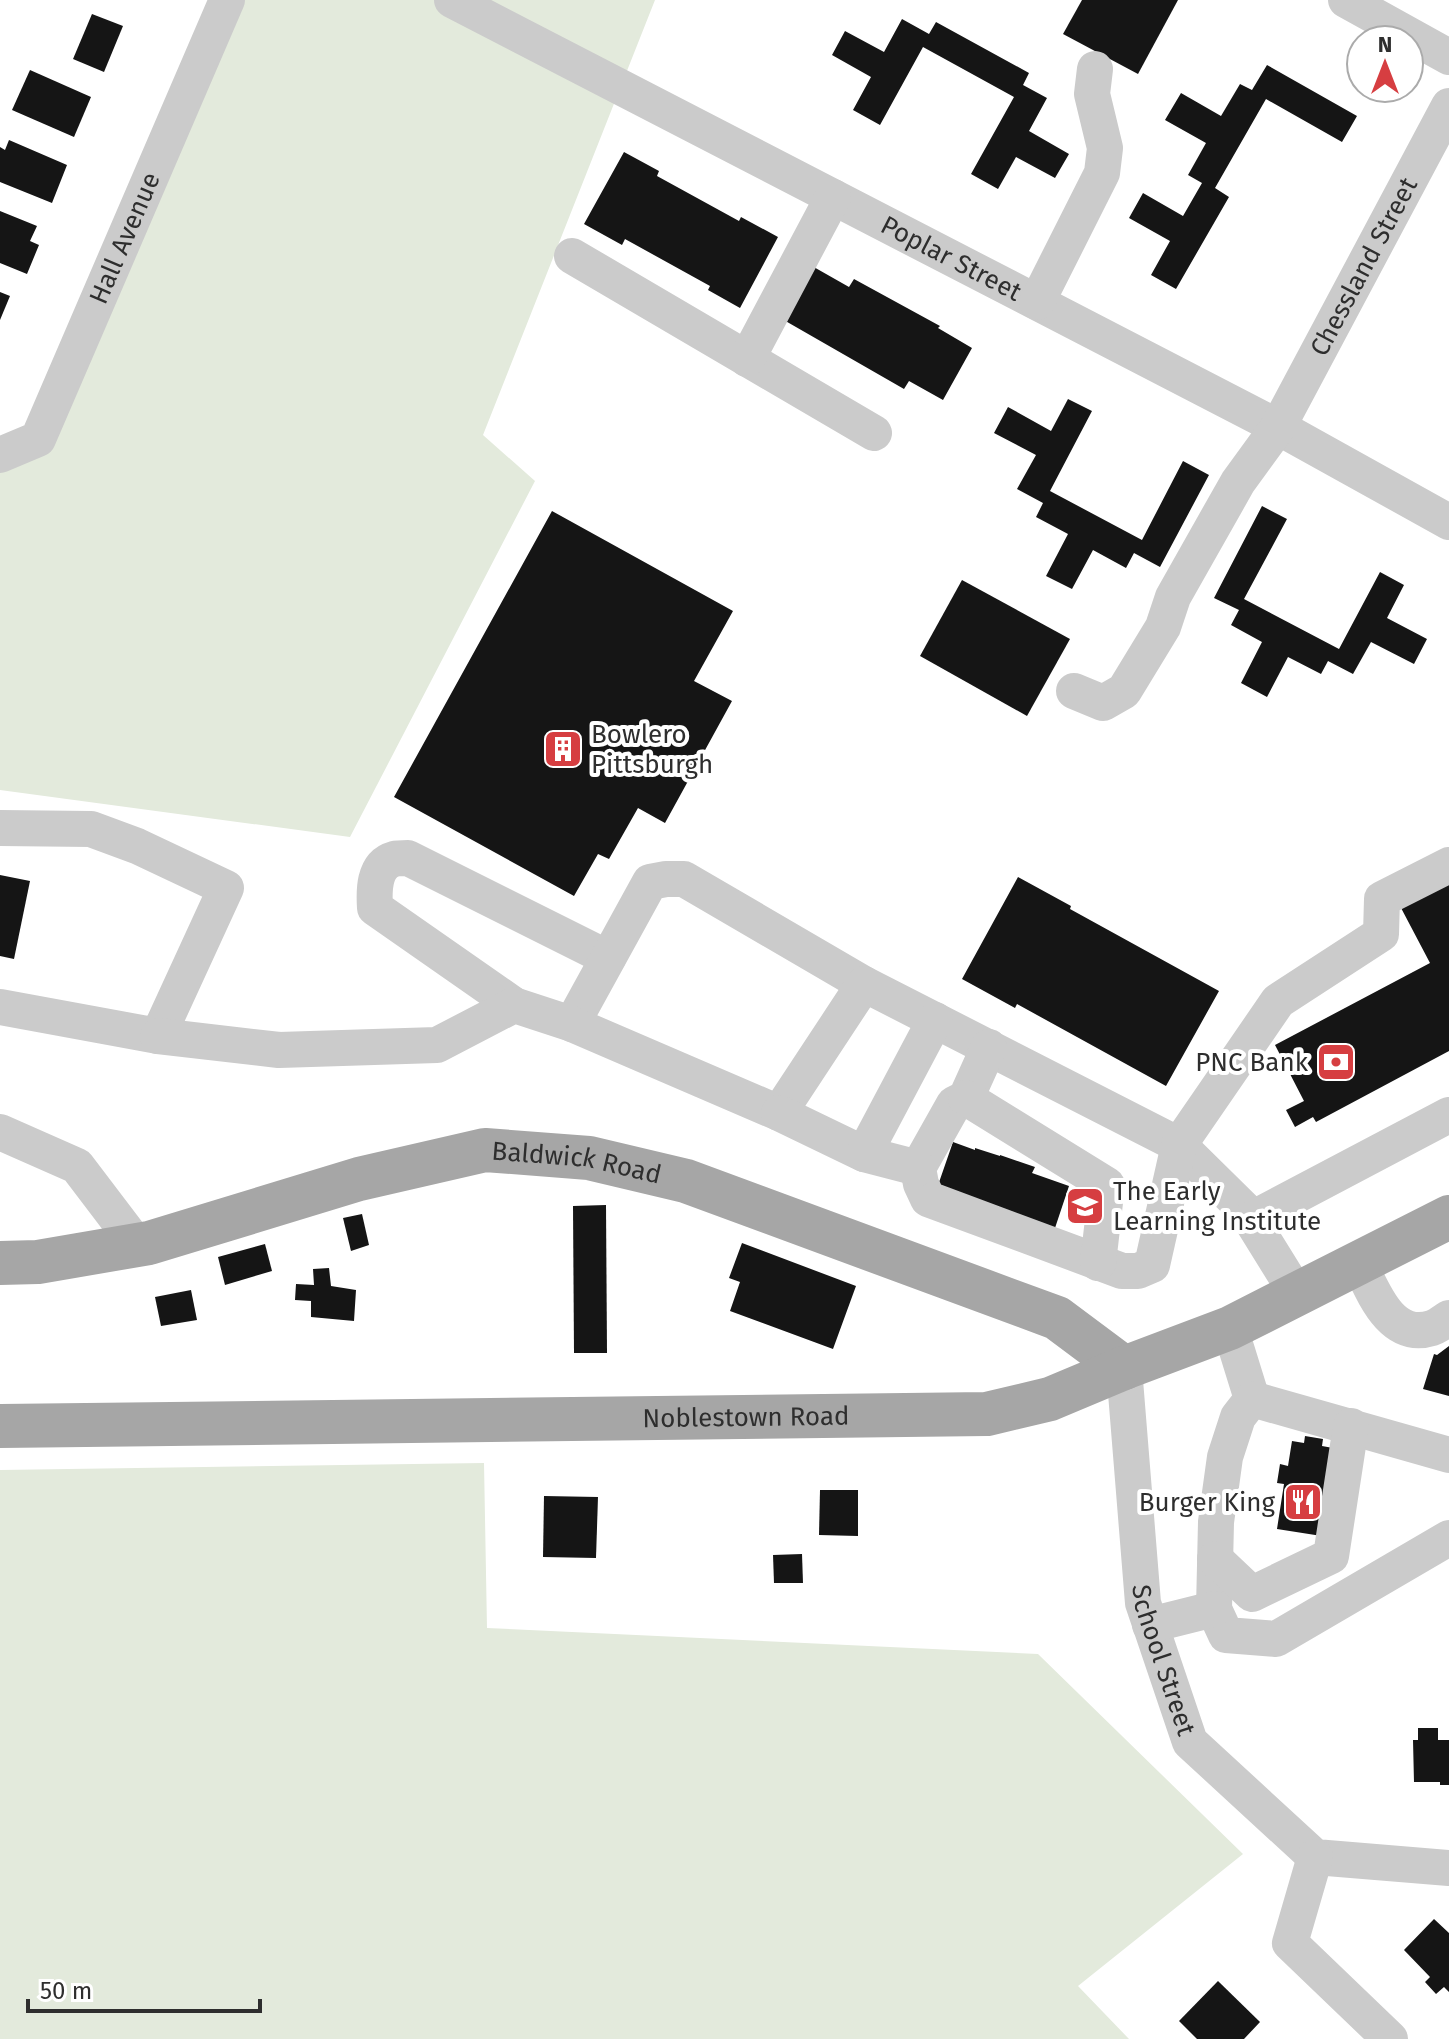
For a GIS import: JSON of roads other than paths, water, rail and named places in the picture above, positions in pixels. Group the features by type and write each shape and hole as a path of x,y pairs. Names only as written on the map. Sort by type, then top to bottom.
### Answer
{"main road":[{"name":"Baldwick Road","path":"0,1263 38,1262 149,1243 359,1179 485,1150 589,1158 686,1181 1057,1318 1124,1368"},
{"name":"Noblestown Road","path":"0,1426 987,1414 1050,1399 1230,1328 1449,1217"}],"street":[{"name":"Hall Avenue","path":"0,455 38,439 227,0"},
{"name":"Poplar Street","path":"452,0 1278,427 1449,522"},
{"path":"1346,0 1449,57"},
{"path":"1037,302 1102,173 1105,148 1092,94 1095,69"},
{"name":"Chessland Street","path":"1074,691 1103,703 1124,691 1163,627 1173,597 1238,482 1278,427 1449,106"},
{"path":"747,359 833,197"},
{"path":"572,256 874,433"},
{"path":"0,828 91,829 137,846 226,888 158,1036"},
{"path":"608,958 408,858 393,859 382,866 374,887 375,908 514,1005 572,1024 779,1113 864,1154 918,1168"},
{"path":"989,1047 966,1098 954,1104 918,1168 928,1199 1098,1263 1122,1271 1138,1271 1152,1265 1179,1145 1278,1001 1381,934 1382,899 1449,865"},
{"path":"572,1024 650,882 684,879 864,984 1179,1145 1245,1210 1297,1294"},
{"path":"779,1113 864,984"},
{"path":"0,1007 158,1036 279,1050 437,1045 514,1005"},
{"path":"864,1154 935,1020"},
{"path":"966,1098 1107,1185 1098,1263"},
{"path":"1250,1220 1449,1115"},
{"path":"0,1132 77,1166 137,1245"},
{"path":"1359,1263 1378,1301 1397,1323 1412,1329 1431,1328 1449,1318"},
{"path":"1230,1328 1252,1399"},
{"name":"School Street","path":"1124,1368 1143,1603 1190,1742 1315,1857"},
{"path":"1252,1399 1449,1455"},
{"path":"1252,1399 1238,1417 1225,1457 1216,1522 1224,1567 1214,1609 1226,1635 1276,1639 1449,1538"},
{"path":"1224,1567 1252,1594 1331,1556 1362,1430"},
{"path":"1345,1599 1362,1430"},
{"path":"1150,1625 1214,1609"},
{"path":"1390,2039 1290,1943 1315,1857 1449,1868"}],"place":[{"name":"Bowlero Pittsburgh","path":"563,749"},
{"name":"PNC Bank","path":"1336,1062"},
{"name":"The Early Learning Institute","path":"1085,1206"},
{"name":"Burger King","path":"1303,1502"}]}
